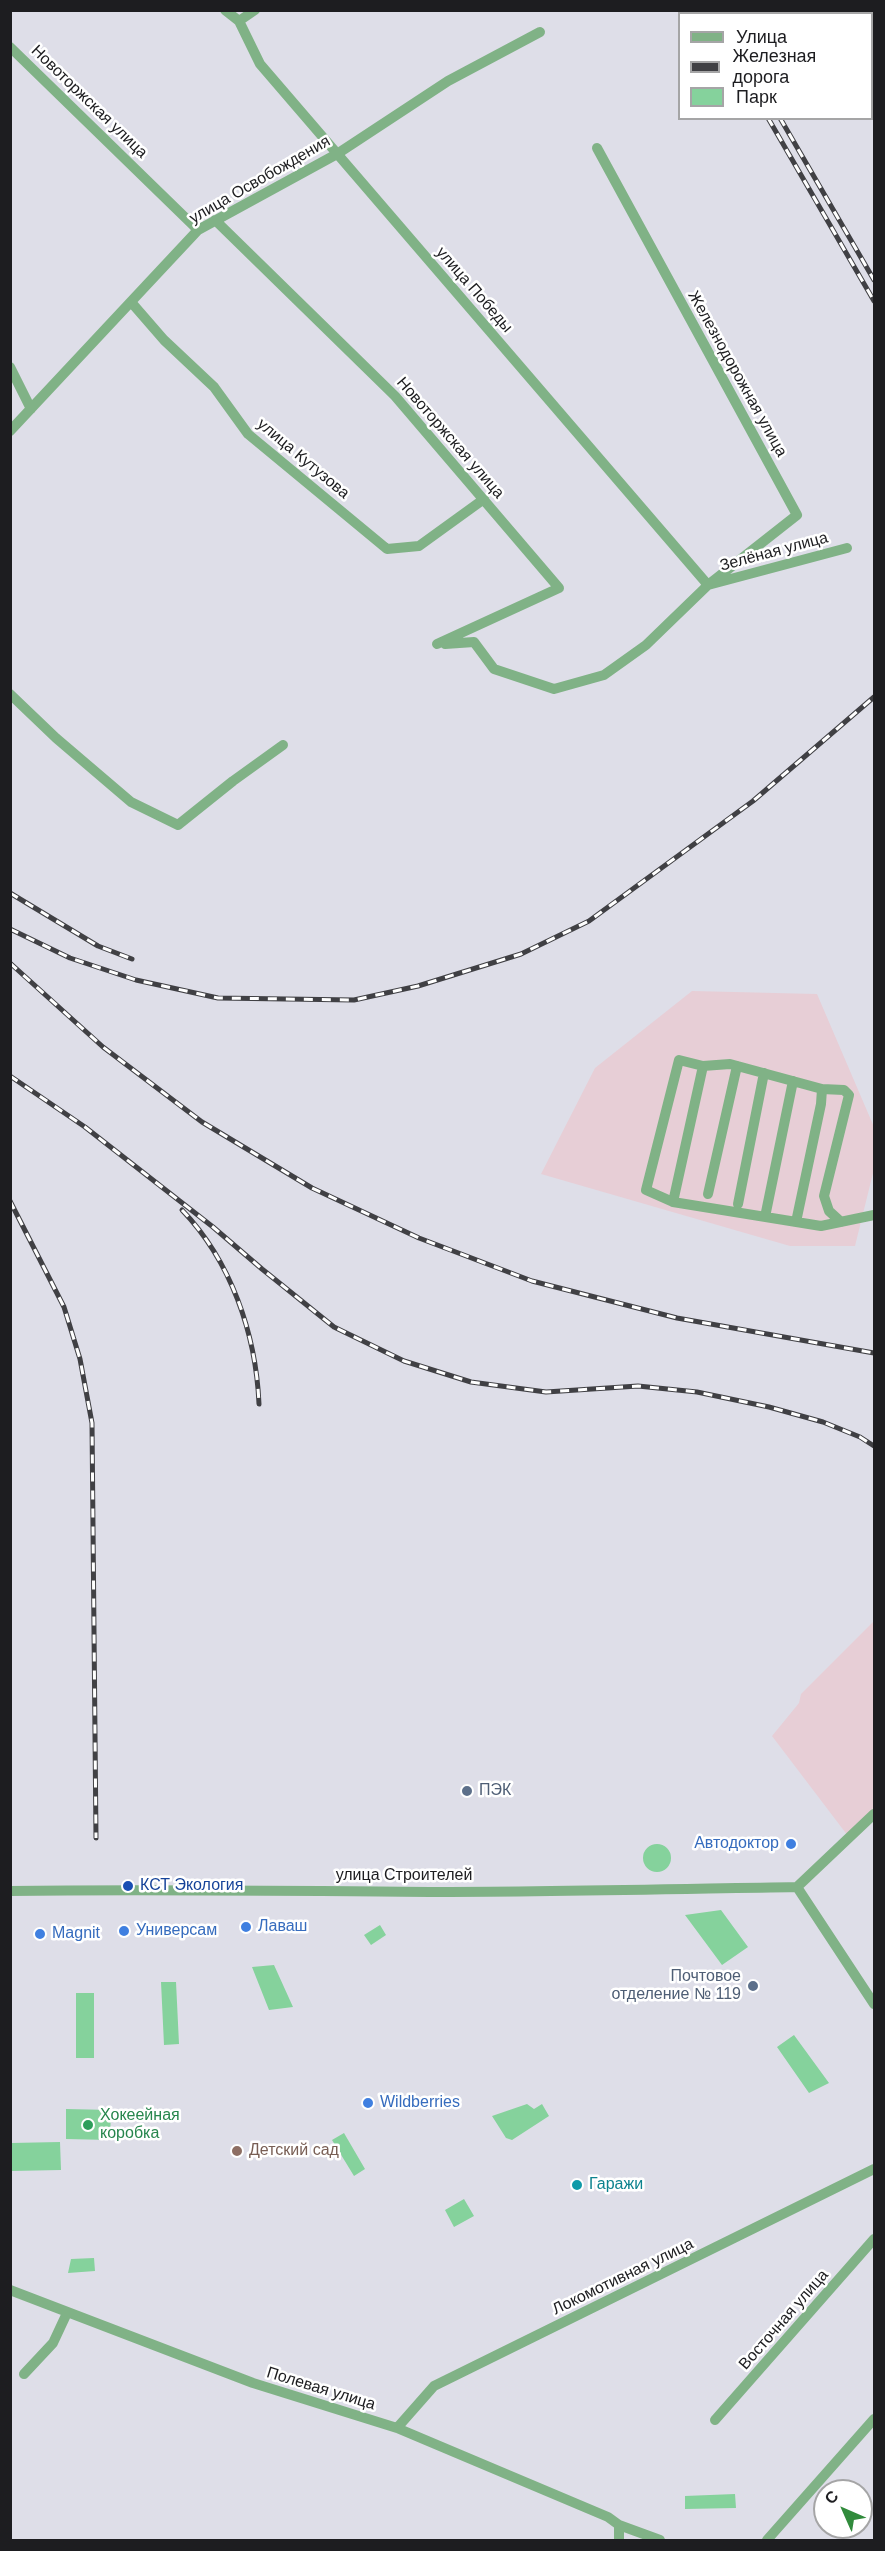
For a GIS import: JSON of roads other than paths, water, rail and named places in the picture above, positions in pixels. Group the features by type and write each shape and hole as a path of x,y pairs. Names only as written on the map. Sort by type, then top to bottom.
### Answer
{"street":[{"name":"улица Победы","path":"225,10 239,21 260,64 708,585"},
{"path":"239,21 255,10"},
{"name":"улица Освобождения","path":"10,431 198,230 337,154 448,81 540,32"},
{"name":"Новоторжская улица","path":"10,47 198,230"},
{"name":"Железнодорожная улица","path":"597,148 797,515 708,585"},
{"name":"Новоторжская улица","path":"215,220 395,396 559,588 437,644"},
{"name":"улица Кутузова","path":"130,302 164,340 214,387 248,434 387,549 419,546 484,499"},
{"path":"10,367 31,410"},
{"name":"Зелёная улица","path":"437,644 474,642 494,669 554,689 603,675 646,645 708,585 847,548"},
{"path":"10,694 56,738 130,802 178,825 232,781 284,745"},
{"path":"841,1222 829,1211 824,1196 849,1095 844,1090 822,1089 730,1064 703,1066 679,1060 646,1190 674,1202 821,1226 841,1222 874,1215"},
{"path":"674,1202 703,1066"},
{"path":"708,1194 736,1066"},
{"path":"738,1203 764,1073"},
{"path":"765,1217 793,1081"},
{"path":"796,1222 821,1104 822,1089"},
{"path":"874,1814 797,1887 874,2004"},
{"name":"улица Строителей","path":"10,1891 254,1889 439,1892 797,1887"},
{"name":"Локомотивная улица","path":"397,2428 434,2386 874,2169"},
{"name":"Восточная улица","path":"716,2420 874,2239"},
{"name":"Полевая улица","path":"10,2290 253,2383 397,2428 660,2541"},
{"path":"24,2374 53,2343 67,2313"},
{"path":"767,2541 874,2419"},
{"path":"619,2525 619,2541"}],"railway":[{"path":"769,120 874,301"},
{"path":"781,120 874,280"},
{"path":"10,929 70,958 136,980 218,998 354,1000 418,986 521,954 589,921 753,801 874,697"},
{"path":"10,893 98,946 132,959"},
{"path":"10,963 103,1047 202,1122 312,1188 419,1238 532,1281 677,1318 874,1353"},
{"path":"10,1076 85,1127 213,1227 334,1327 404,1361 471,1382 546,1392 638,1386 697,1392 769,1407 823,1422 860,1437 874,1446"},
{"path":"10,1201 64,1307 80,1359 92,1423 96,1838"},
{"path":"182,1210 214,1252 238,1300 253,1351 259,1404"}],"place":[{"name":"ПЭК","path":"467,1791"},
{"name":"Автодоктор","path":"791,1844"},
{"name":"КСТ Экология","path":"128,1886"},
{"name":"Лаваш","path":"246,1927"},
{"name":"Универсам","path":"124,1931"},
{"name":"Magnit","path":"40,1934"},
{"name":"Почтовое отделение № 119","path":"753,1986"},
{"name":"Wildberries","path":"368,2103"},
{"name":"Хокеейная коробка","path":"88,2125"},
{"name":"Детский сад","path":"237,2151"},
{"name":"Гаражи","path":"577,2185"}]}
